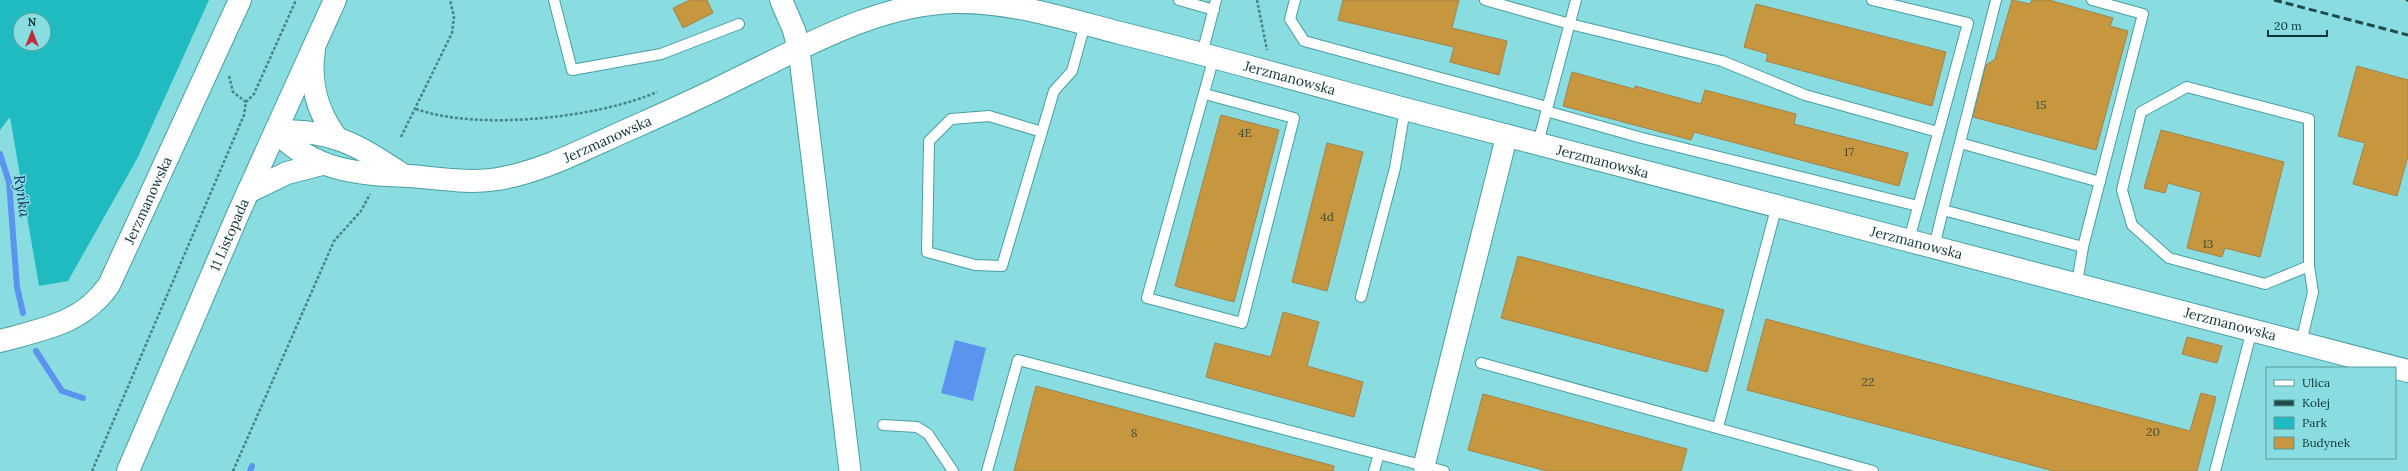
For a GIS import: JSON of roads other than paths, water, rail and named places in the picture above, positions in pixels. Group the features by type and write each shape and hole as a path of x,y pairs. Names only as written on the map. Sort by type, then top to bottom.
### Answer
{"street":[{"name":"Jerzmanowska","path":"9,338 62,323 86,311 100,298 109,285 240,0"},
{"name":"11 Listopada","path":"128,471 248,192 335,0"},
{"path":"781,0 794,30 799,50 850,471"},
{"name":"Jerzmanowska","path":"276,131 292,146 322,164 362,172 404,176 473,181 499,179 531,171 587,149 871,17 953,2 1015,7 1208,55 1405,109 2078,283 2393,367"},
{"path":"314,49 312,65 315,95 324,119 336,137"},
{"name":"Jerzmanowska","path":"276,131 310,132 336,137 370,153 404,176"},
{"path":"1422,468 1507,135"},
{"name":"Jerzmanowska","path":"248,192 287,173 322,164"},
{"name":"Jerzmanowska","path":"2396,368 2408,371"}],"lane":[{"path":"554,0 572,70 661,54 739,24"},
{"path":"1179,0 1215,5 1208,55 1205,94 1147,298 1242,323 1294,118 1205,94"},
{"path":"1295,0 1290,19 1304,41 1547,109 1642,138 1918,206"},
{"path":"1486,0 1570,24 1722,61 1805,95 1938,132"},
{"path":"1538,143 1576,0"},
{"path":"1872,0 1968,23 1909,240"},
{"path":"1934,246 1996,0"},
{"path":"2078,283 2083,247 2143,14 2092,0"},
{"path":"1042,132 989,116 951,119 929,141 926,252 974,265 1002,266 1042,132 1054,91 1072,72 1085,24"},
{"path":"2301,343 2313,292 2309,266 2308,119 2188,87 2141,112 2122,190 2132,225 2169,258 2265,284 2309,266"},
{"path":"1361,297 1395,168 1405,109"},
{"path":"1960,143 2100,182"},
{"path":"1718,428 1777,205"},
{"path":"1943,210 2083,247"},
{"path":"2215,471 2252,330"},
{"path":"987,471 1018,360 1379,454 1422,468 1444,471"},
{"path":"1482,363 1873,471"},
{"path":"883,425 917,427 928,434 953,471"},
{"path":"1374,471 1379,454"}],"waterway":[{"name":"Ryńka","path":"0,154 9,182 17,287 23,313"},
{"name":"Ryńka","path":"36,351 62,391 83,398"},
{"name":"Ryńka","path":"250,471 252,466"}],"railway":[{"path":"2274,0 2408,35"}]}
